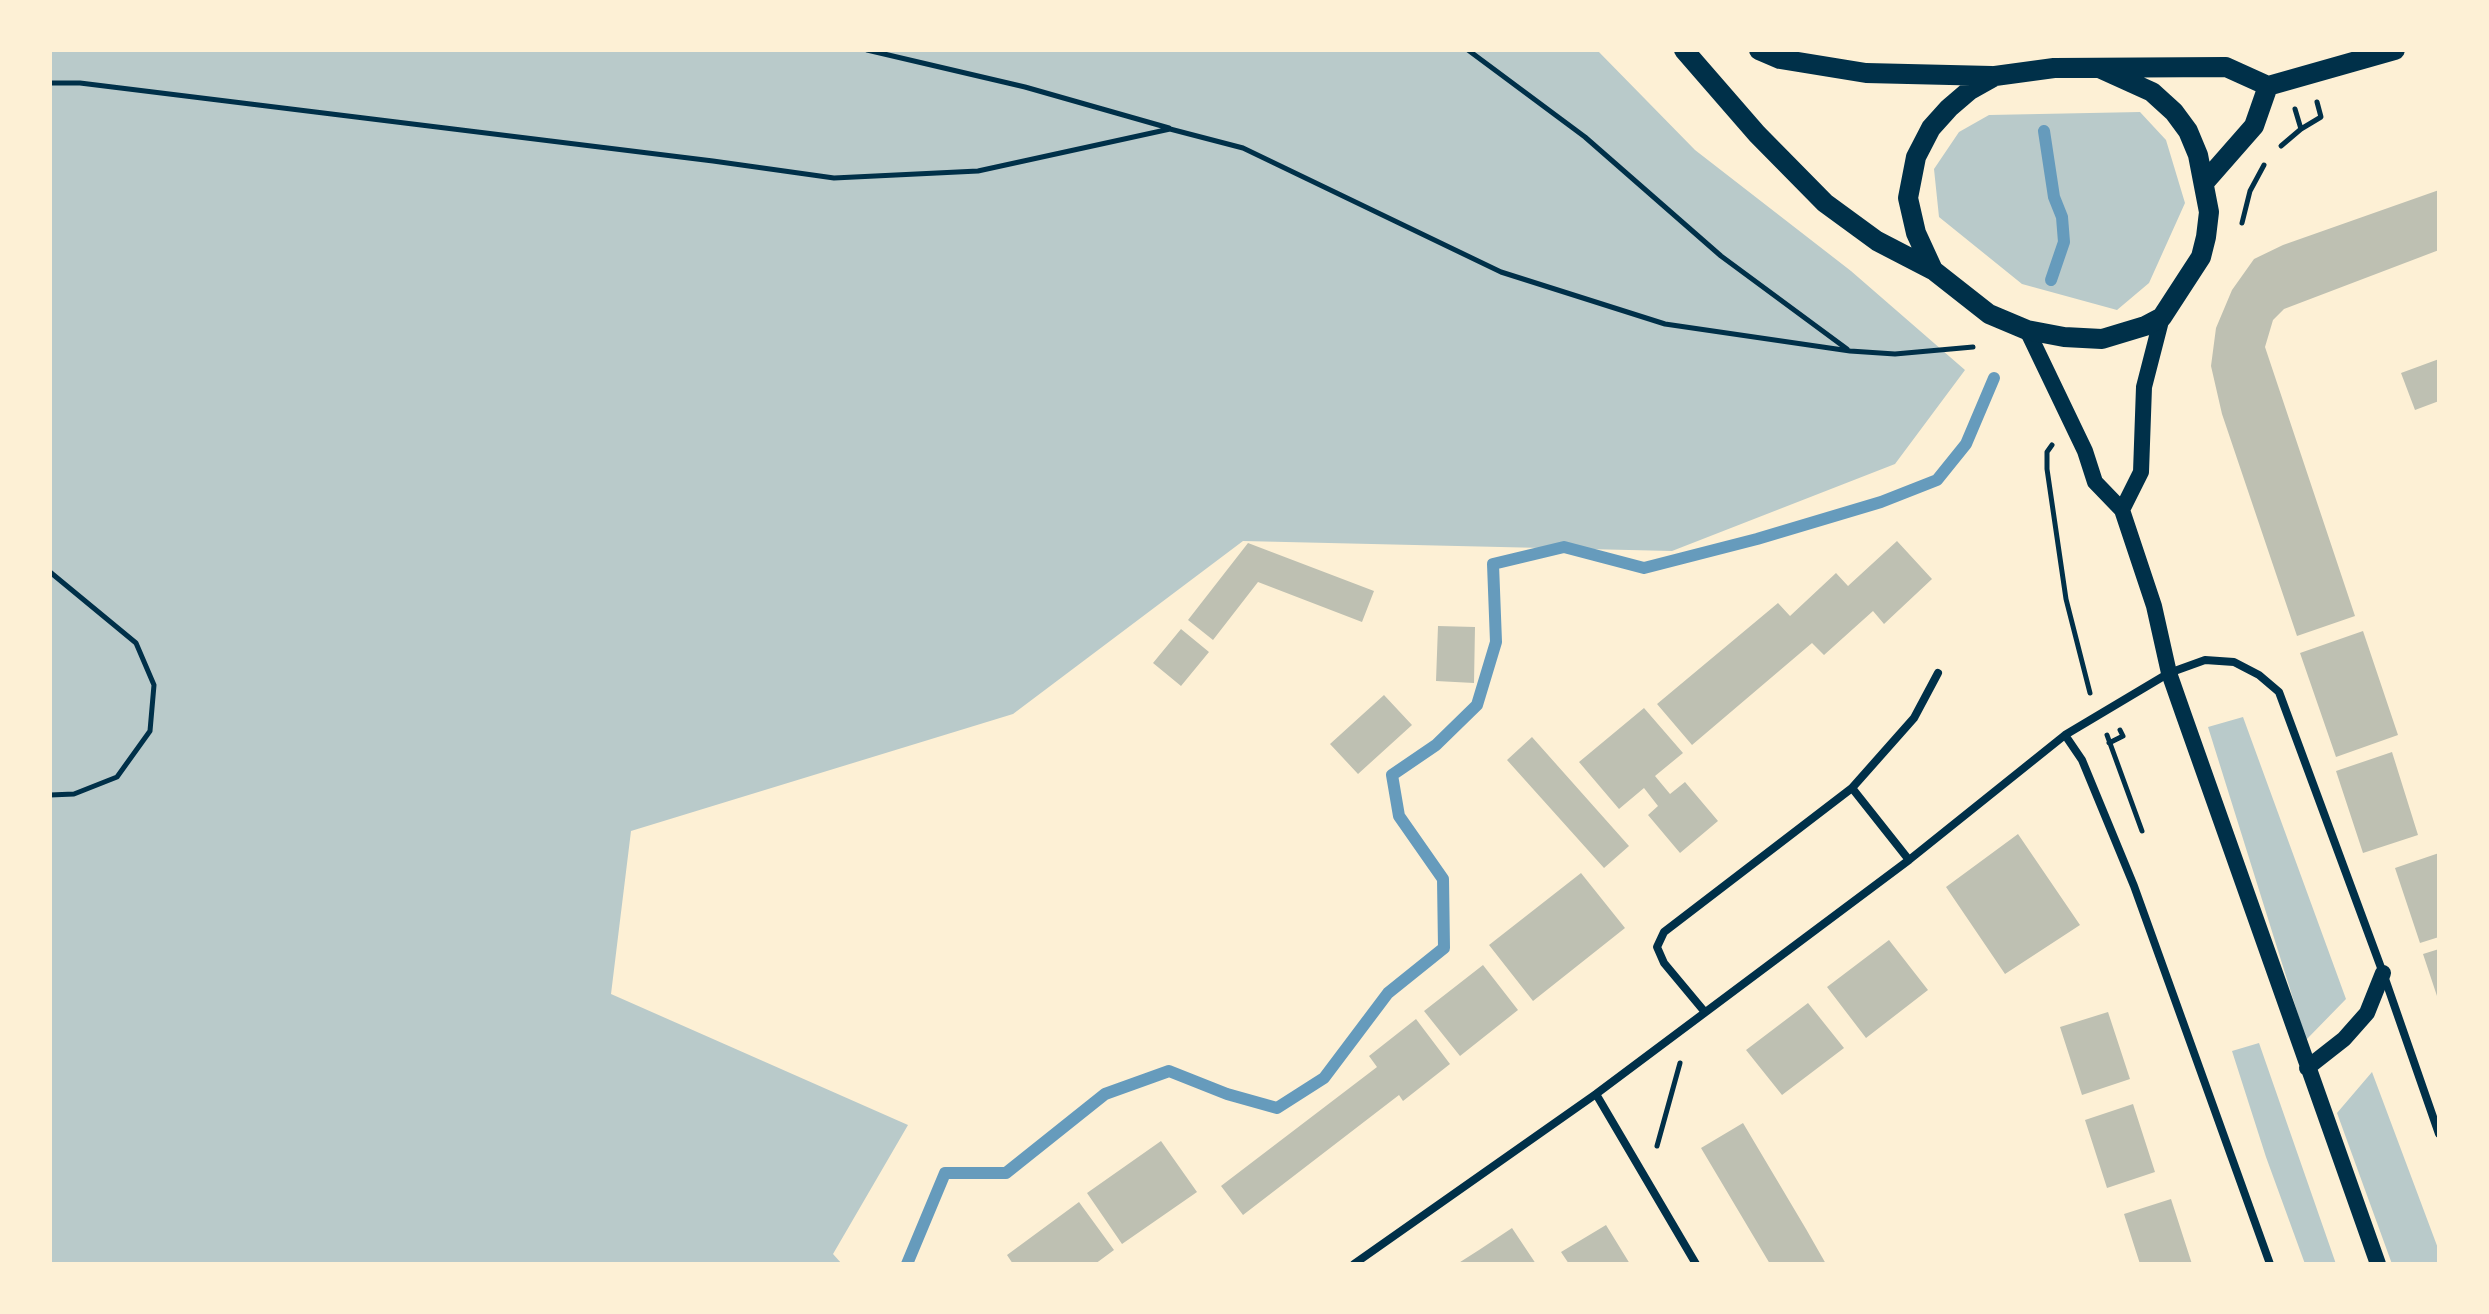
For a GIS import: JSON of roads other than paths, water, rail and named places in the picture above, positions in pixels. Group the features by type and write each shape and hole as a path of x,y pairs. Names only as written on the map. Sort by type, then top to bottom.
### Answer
{"main road":[{"path":"1684,50 1757,134 1825,203 1877,241 1933,270 1989,314 2027,330 2064,337 2102,339 2145,326 2162,317"},
{"path":"1759,50 1780,59 1866,73 1995,76 2054,68 2226,67 2268,86 2395,50"},
{"path":"2099,68 2152,92 2174,112 2188,131 2198,155 2209,212 2201,257 2162,317 2144,387 2141,472 2122,510"},
{"path":"1933,270 1916,233 1908,198 1916,157 1931,128 1949,108 1970,90 1995,76"},
{"path":"2204,183 2254,126 2268,86"},
{"path":"2027,330 2085,451 2095,482 2122,510 2154,606 2169,673 2378,1264"},
{"path":"2307,1068 2344,1039 2367,1013 2383,973"}],"street":[{"path":"1354,1264 1596,1094 1909,860 2065,735 2169,673 2205,660 2234,662 2259,675 2279,692 2439,1134"},
{"path":"1704,1011 1664,963 1657,947 1664,932 1852,788 1914,718 1938,673"},
{"path":"2065,735 2082,760 2134,886 2270,1264"},
{"path":"1852,788 1909,860"},
{"path":"1596,1094 1696,1264"}],"waterway":[{"path":"2044,131 2054,197 2062,217 2064,242 2051,280"},
{"path":"907,1264 945,1173 1006,1173 1105,1094 1169,1071 1227,1094 1277,1108 1324,1078 1388,993 1444,948 1443,879 1399,816 1392,775 1436,745 1477,705 1496,642 1493,564 1564,547 1644,568 1881,502 1937,480 1966,444 1994,378"}]}
